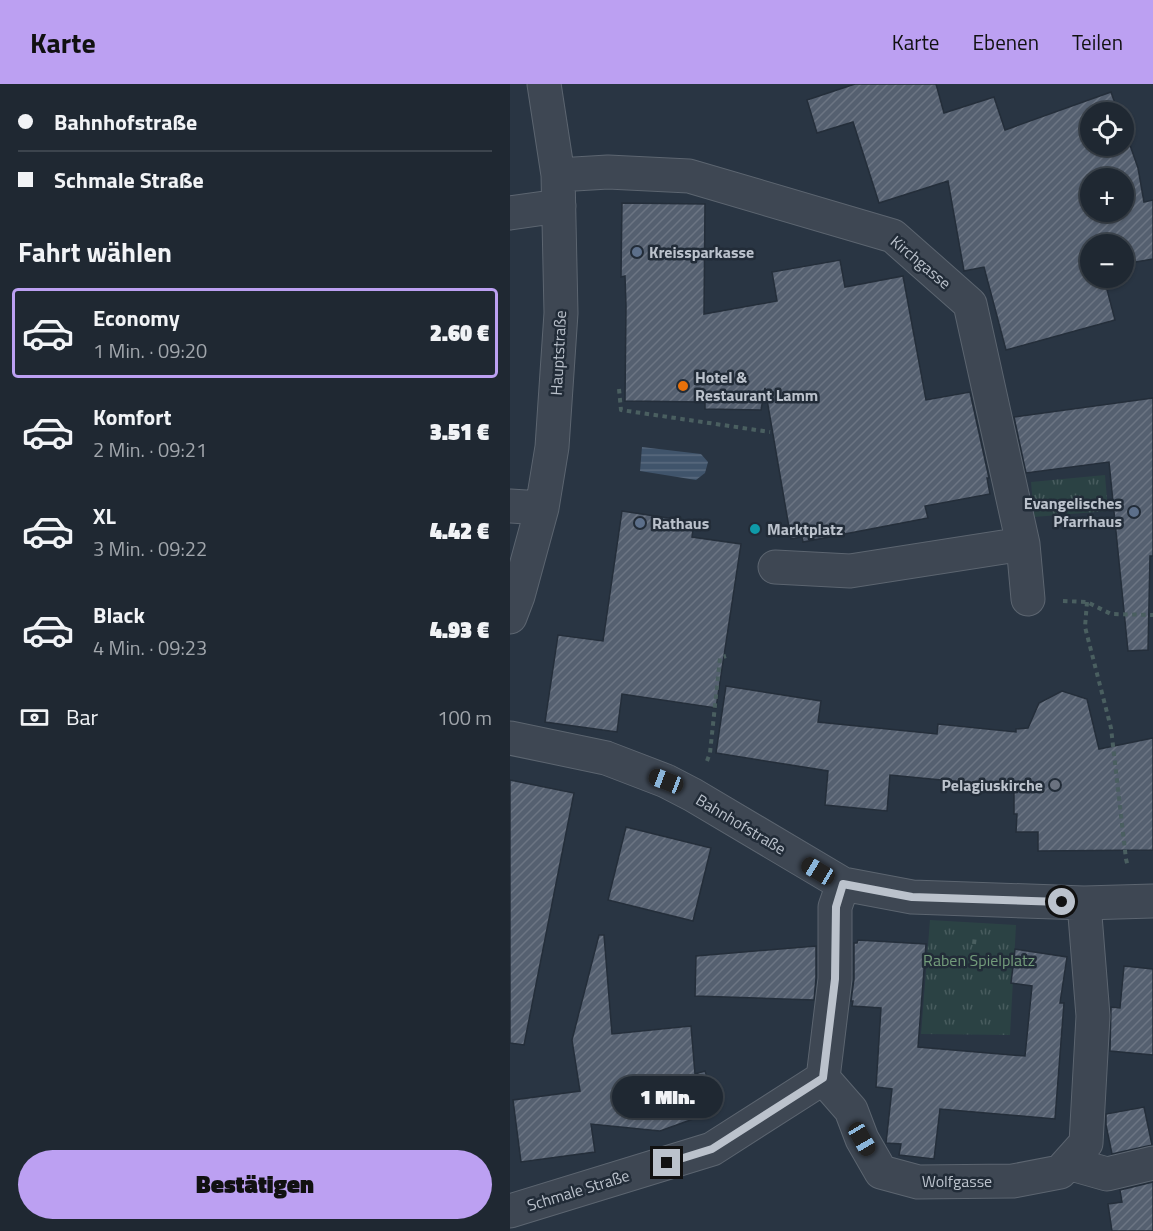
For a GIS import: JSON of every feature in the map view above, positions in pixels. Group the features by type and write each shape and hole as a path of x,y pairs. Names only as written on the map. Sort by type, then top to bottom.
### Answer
{"street":[{"name":"Hauptstraße","path":"510,617 542,508 552,447 561,313 559,190 544,84"},
{"name":"Kirchgasse","path":"510,213 559,190 608,172 689,176 893,236 970,304 1023,544 1028,599"},
{"path":"510,506 542,508"},
{"path":"775,567 850,571 1023,544"},
{"name":"Bahnhofstraße","path":"510,738 606,758 666,781 843,884 912,897 1084,903 1146,902"},
{"path":"823,1078 835,979 836,907 843,884"},
{"name":"Wolfgasse","path":"823,1078 851,1110 862,1139 881,1172 918,1182 1013,1181 1060,1172 1086,1143 1093,1016 1084,903"},
{"name":"Schmale Straße","path":"510,1210 712,1149 823,1078"},
{"path":"1068,1163 1107,1174 1153,1163"}],"path":[{"path":"619,389 621,410 770,432"},
{"path":"1028,599 1087,602 1111,614 1153,615"},
{"path":"1087,602 1085,627 1112,728 1126,859 1146,902"},
{"path":"693,795 710,753 720,658 726,656"}],"green space":[{"path":"1105,475 1108,511 1034,517 1031,482"},
{"name":"Raben Spielplatz","path":"930,920 1016,925 1010,1035 921,1034"}],"water":[{"path":"642,447 701,454 708,462 705,473 696,480 640,471"}],"building":[{"path":"855,84 936,84 944,113 994,97 1005,130 1080,103 1080,156 1134,156 1144,202 1153,200 1153,259 1134,262 1134,234 1080,234 1080,288 1107,288 1115,320 1006,350 984,267 964,271 948,181 879,203 853,122 817,133 807,100"},
{"path":"1111,92 1114,102 1083,102"},
{"path":"622,203 705,204 704,314 777,301 772,272 840,260 845,287 903,276 926,400 970,392 989,478 987,478 990,494 925,506 928,518 803,542 802,537 791,539 765,388 761,410 705,409 705,402 625,401 626,306 625,276 621,277"},
{"path":"1153,398 1153,556 1150,556 1148,650 1128,651 1109,462 1026,473 1014,417"},
{"name":"Rathaus","path":"622,511 694,522 692,537 741,544 716,708 622,694 617,732 545,722 558,635 603,641"},
{"path":"726,686 821,701 818,722 937,734 938,724 1016,732 1016,729 1028,728 1039,703 1062,691 1087,699 1099,749 1153,738 1153,850 1038,851 1038,832 1016,832 1014,787 890,775 887,811 825,805 828,771 716,753"},
{"path":"510,780 574,793 524,1045 510,1043"},
{"path":"626,827 711,848 693,921 608,900"},
{"path":"599,935 604,935 612,1034 691,1026 695,1074 705,1071 718,1110 660,1131 591,1124 595,1152 521,1162 513,1100 580,1091 572,1040"},
{"path":"858,940 926,944 918,1047 1025,1056 1032,986 1011,983 1015,949 1067,957 1060,1003 1064,1003 1055,1119 940,1109 934,1159 899,1155 901,1144 886,1143 892,1089 876,1087 881,1008 852,1006 853,1001 851,1001 854,979 854,943"},
{"path":"816,946 814,1000 695,996 696,956"},
{"path":"1124,966 1153,969 1153,1055 1110,1051 1111,1007 1120,1008"},
{"path":"1144,1107 1152,1145 1112,1154 1106,1114"},
{"path":"1153,1182 1153,1231 1112,1231 1108,1204 1122,1202 1120,1190"}],"place":[{"name":"Kreissparkasse","path":"637,252"},
{"name":"Hotel & Restaurant Lamm","path":"683,386"},
{"name":"Evangelisches Pfarrhaus","path":"1134,512"},
{"name":"Rathaus","path":"640,523"},
{"name":"Marktplatz","path":"755,529"},
{"name":"Pelagiuskirche","path":"1055,785"}],"route":[{"path":"667,1163 712,1149 823,1078 835,979 836,907 843,884 912,897 1062,902"}]}
